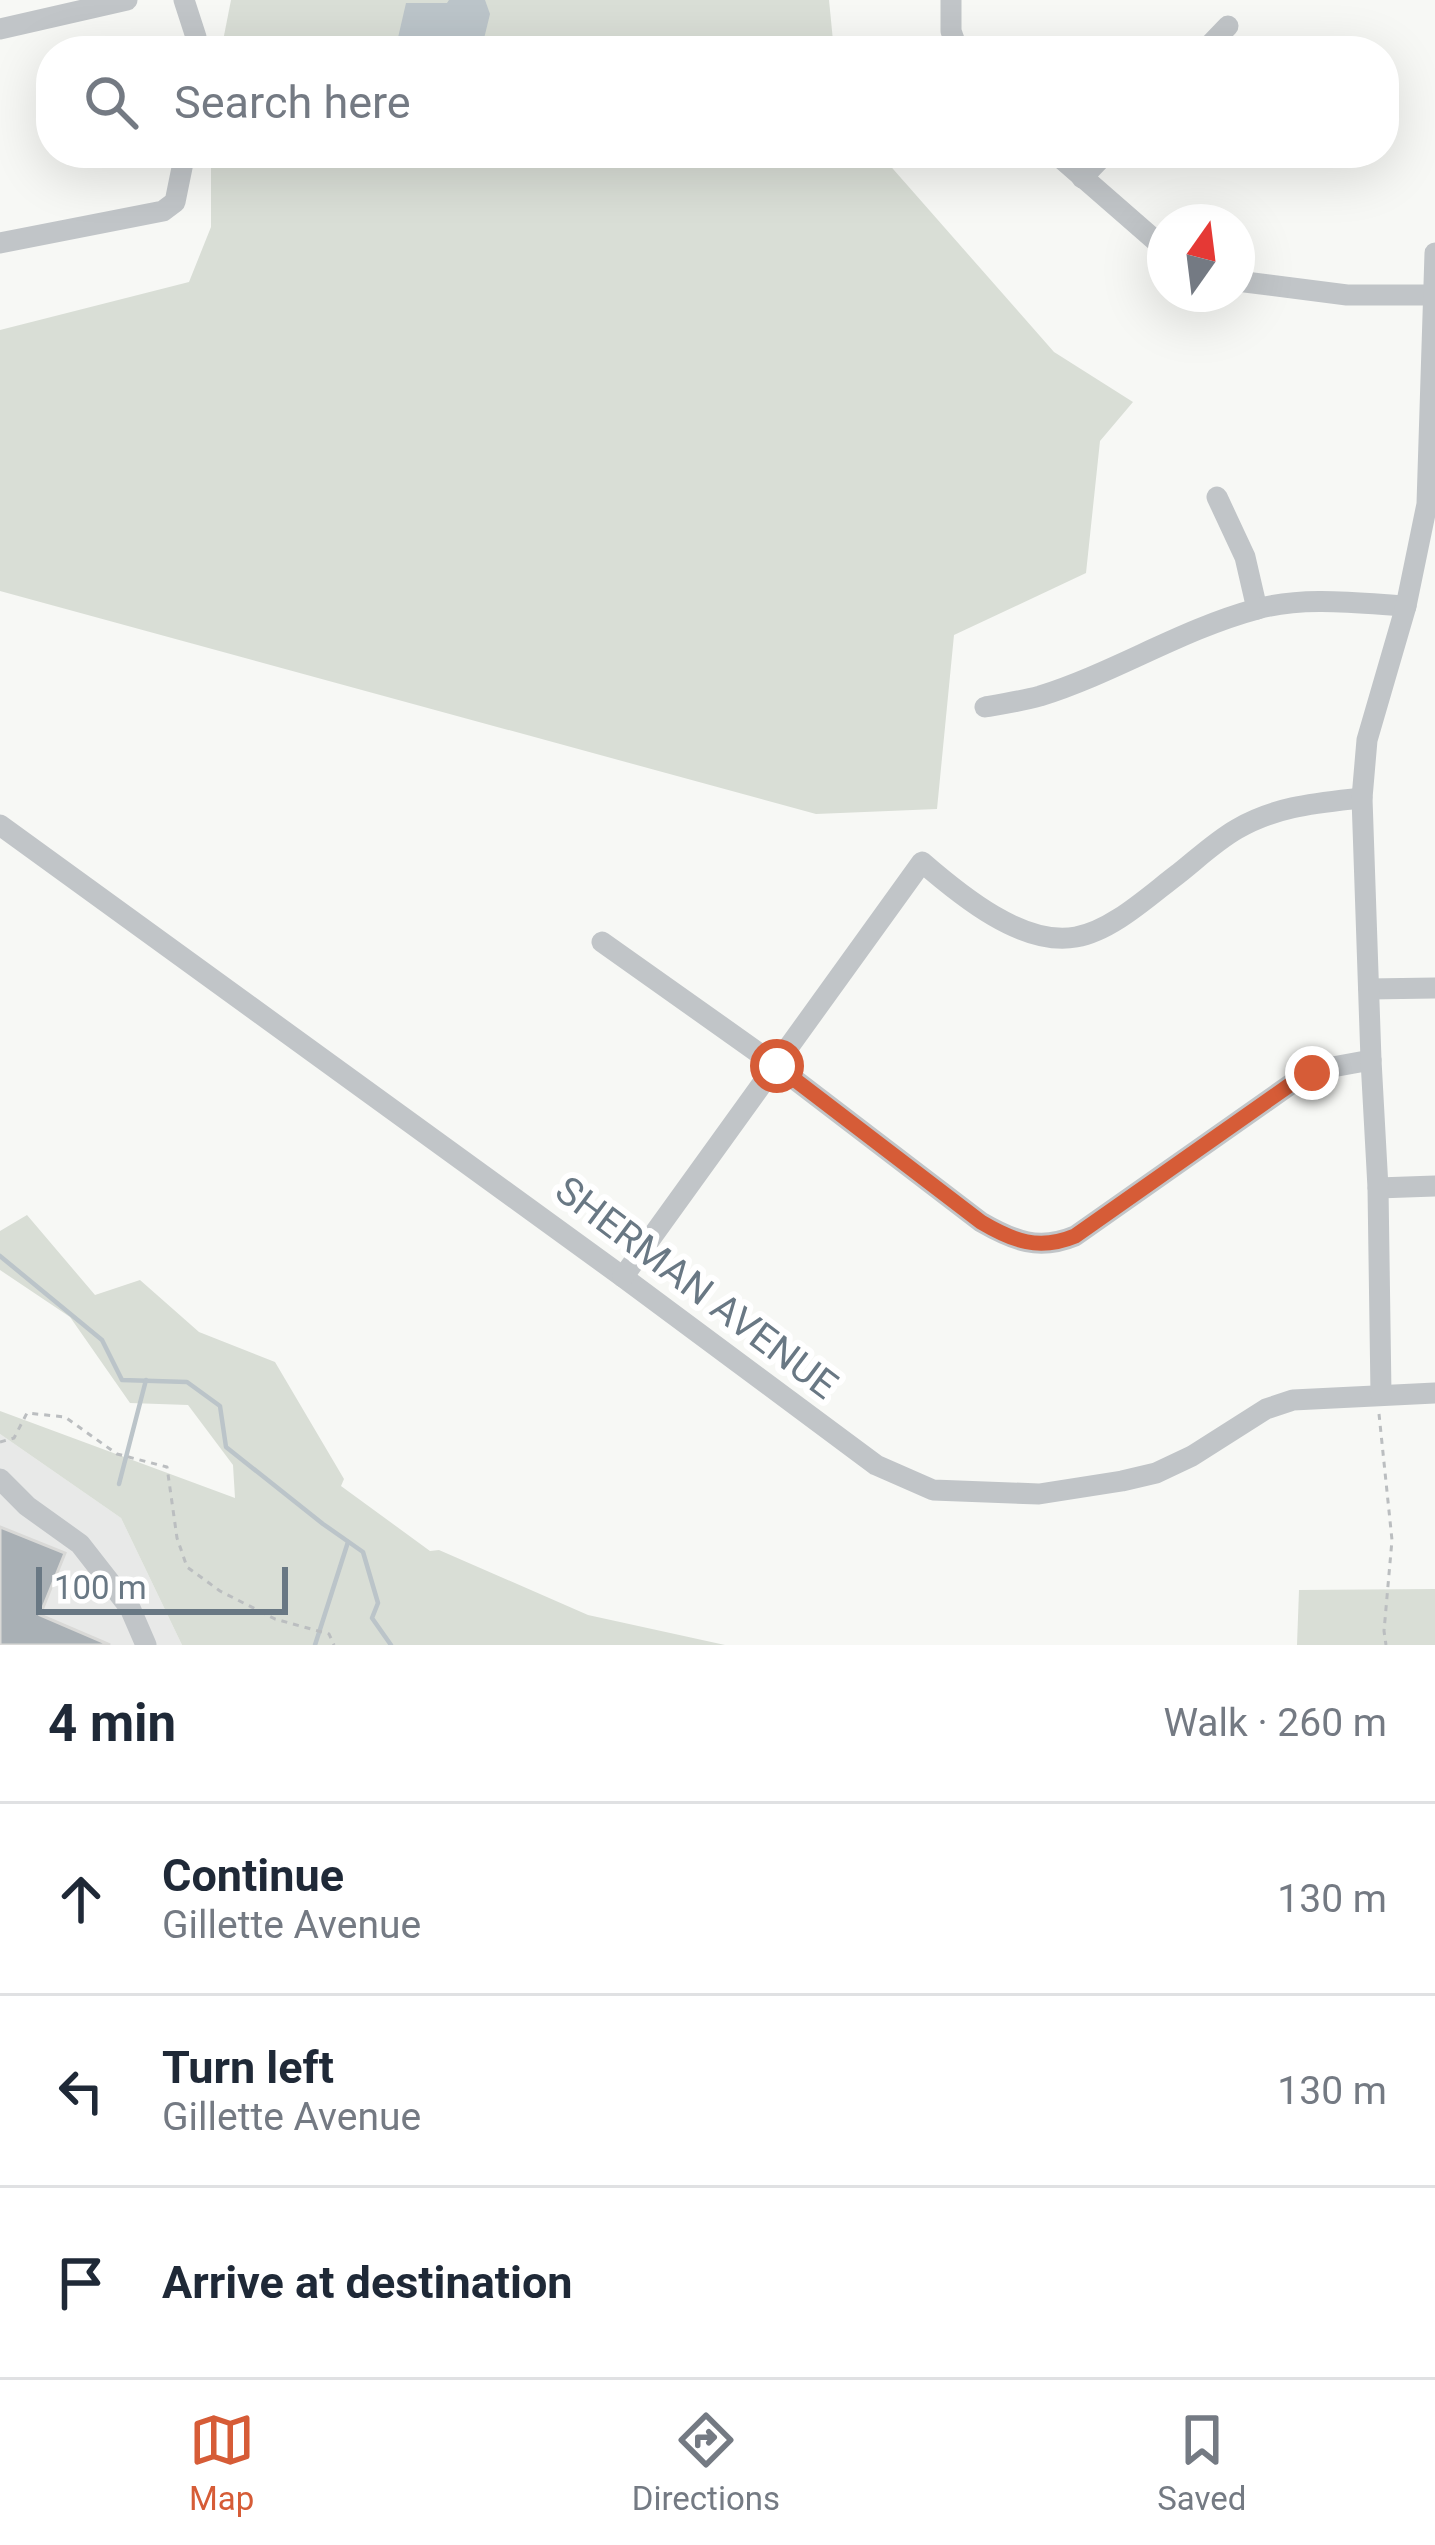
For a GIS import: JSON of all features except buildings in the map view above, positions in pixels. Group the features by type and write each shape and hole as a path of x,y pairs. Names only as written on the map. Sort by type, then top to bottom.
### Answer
{"street":[{"path":"0,29 127,0"},
{"path":"184,0 196,36"},
{"path":"951,0 953,36"},
{"path":"1218,36 1228,26"},
{"path":"0,243 163,211 175,202 181,168"},
{"path":"1071,168 1147,234"},
{"path":"1082,178 1092,168"},
{"path":"1381,1394 1362,798 1367,740 1406,606 1427,504 1435,253"},
{"path":"1255,283 1347,295 1434,295"},
{"path":"1217,497 1245,557 1257,609"},
{"path":"985,707 1061,688 1257,609 1317,603 1406,606"},
{"path":"623,1277 922,862 1004,922 1044,937 1076,938 1130,911 1235,830 1270,812 1362,798"},
{"name":"SHERMAN AVENUE","path":"0,825 876,1466 933,1490 1040,1494 1122,1481 1156,1473 1192,1456 1266,1409 1293,1400 1435,1393"},
{"path":"602,942 777,1066 981,1222 1005,1236 1040,1244 1075,1236 1294,1082 1328,1068 1371,1060"},
{"path":"1370,989 1435,988"},
{"path":"1378,1188 1435,1186"},
{"path":"0,1479 27,1506 80,1544 130,1609 146,1645"}],"path":[{"path":"1381,1394 1378,1424 1392,1540 1386,1645"},
{"path":"0,1442 14,1438 27,1413 65,1417 117,1454 167,1467 177,1538 187,1568 275,1619 329,1634 334,1645"}],"shaded area":[{"path":"231,0 829,0 833,36 224,36"},
{"path":"485,0 490,14 485,36 398,36 406,3"},
{"path":"211,168 892,168 1054,352 1133,402 1100,441 1086,573 954,635 937,809 816,814 0,591 0,330 189,282 211,227"},
{"path":"27,1215 95,1295 140,1280 199,1332 275,1362 344,1479 341,1486 430,1551 439,1550 588,1615 725,1645 182,1645 121,1518 0,1434 0,1411 235,1498 233,1465 188,1405 130,1403 70,1317 0,1270 0,1231"},
{"path":"0,1434 121,1518 182,1645 0,1645"},
{"path":"1435,1589 1435,1645 1297,1645 1299,1590"}],"waterway":[{"path":"0,1256 102,1340 122,1380 187,1382 220,1406 226,1447 363,1552 378,1603 372,1618 391,1645"},
{"path":"119,1484 146,1380"},
{"path":"315,1645 348,1542"}],"route":[{"path":"777,1066 981,1222 1005,1236 1040,1244 1075,1236 1312,1073"}]}
